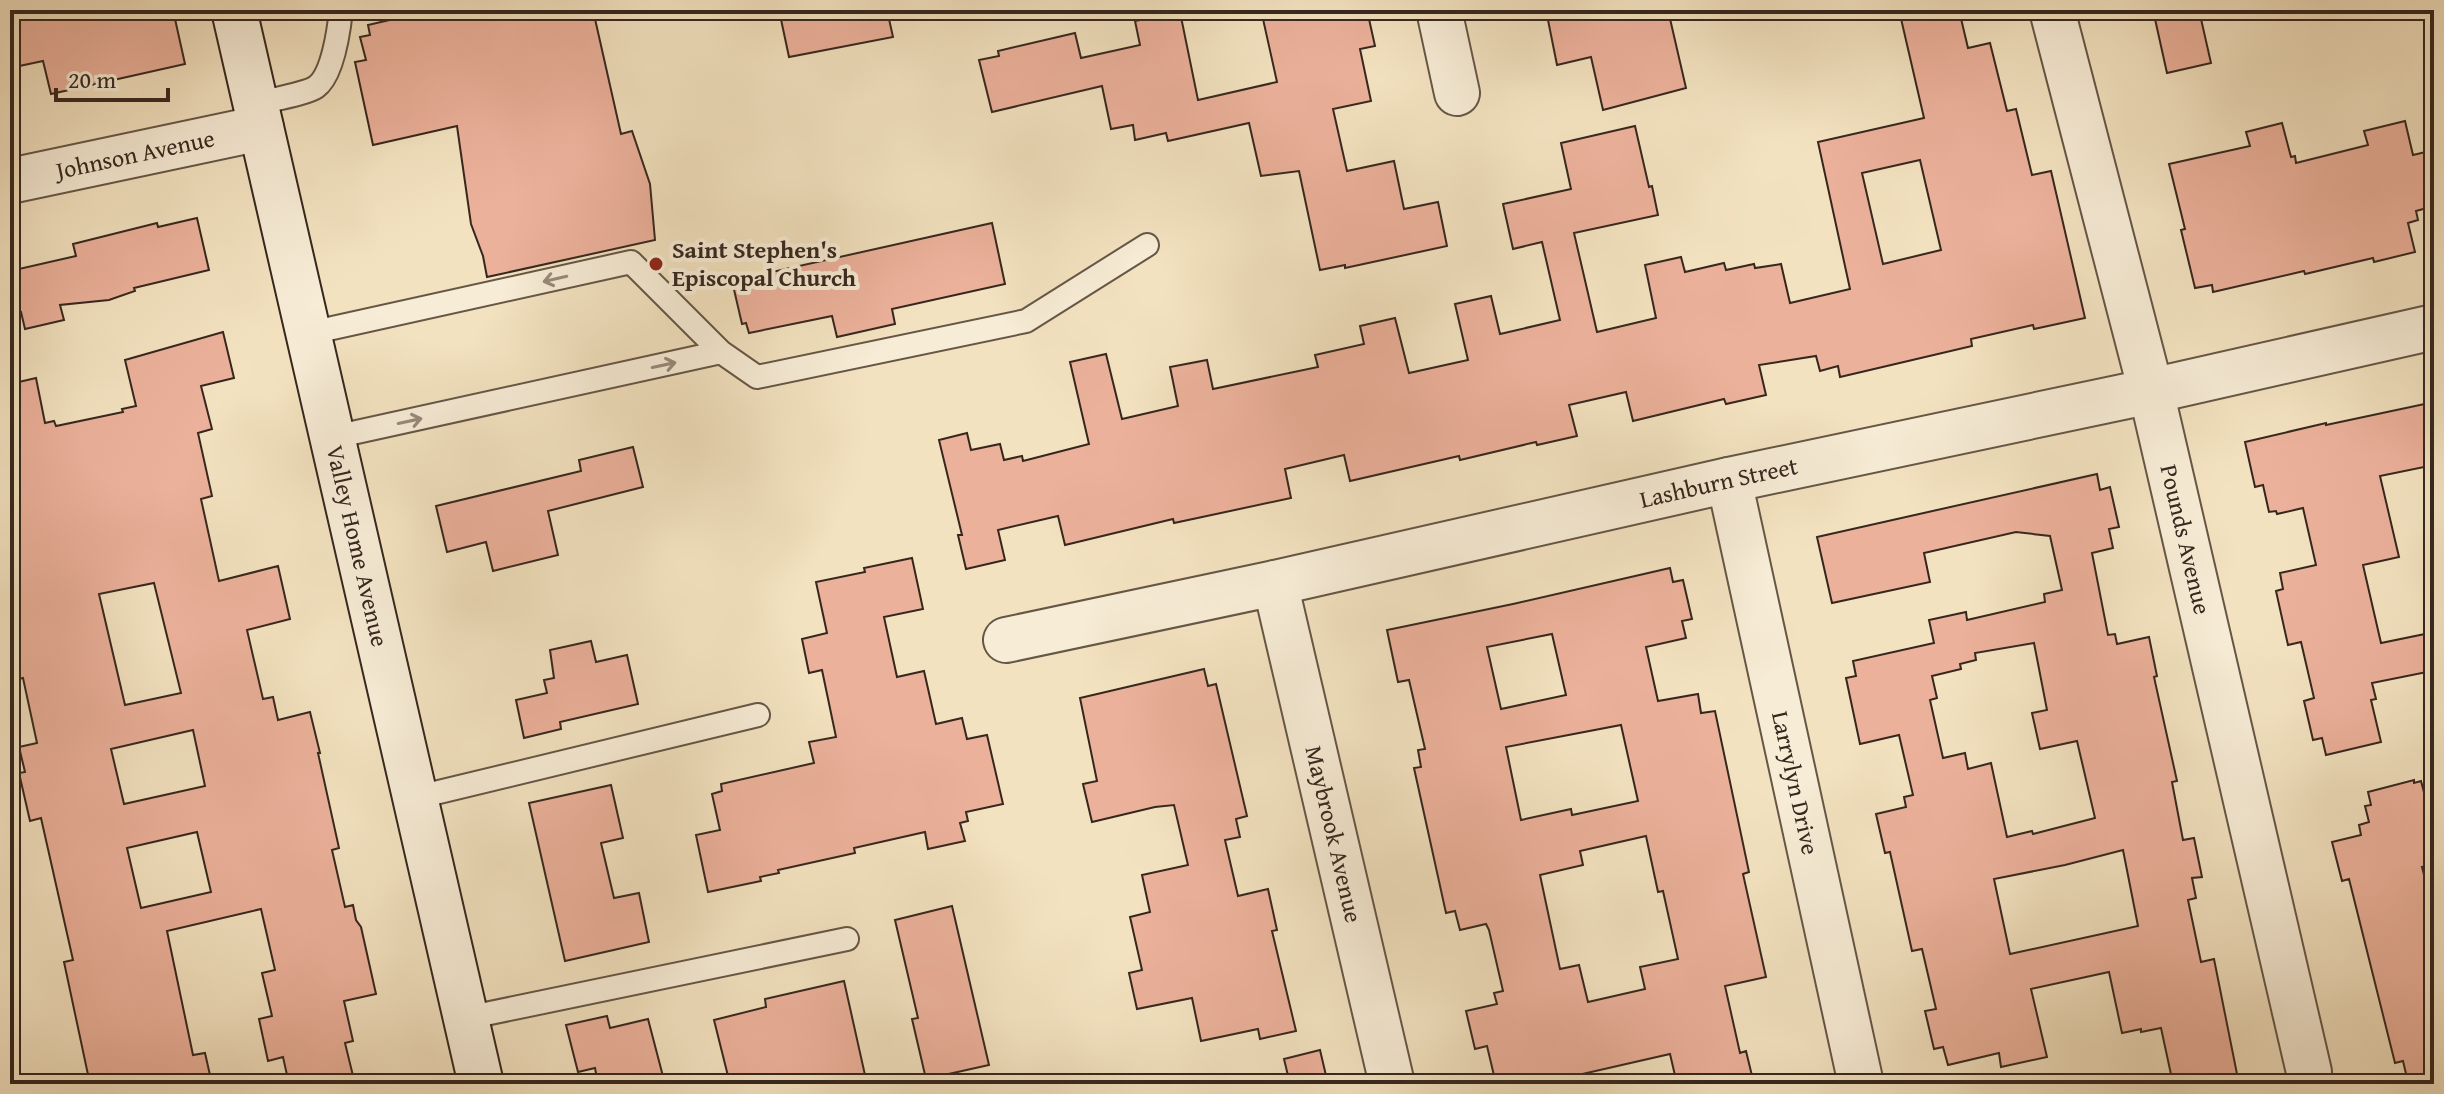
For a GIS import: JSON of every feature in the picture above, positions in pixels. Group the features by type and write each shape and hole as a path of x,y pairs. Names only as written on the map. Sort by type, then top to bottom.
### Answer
{"street":[{"name":"Valley Home Avenue","path":"234,10 481,1084"},
{"path":"1439,10 1457,93"},
{"name":"Pounds Avenue","path":"2052,10 2151,391 2309,1072"},
{"name":"Johnson Avenue","path":"10,181 258,116"},
{"name":"Lashburn Street","path":"1006,640 2434,327"},
{"name":"Larrylyn Drive","path":"1729,480 1861,1084"},
{"name":"Maybrook Avenue","path":"1275,583 1392,1084"}],"lane":[{"path":"258,116 316,87 325,77 341,10"},
{"path":"310,333 631,262 721,352 757,377 1026,321 1147,245"},
{"path":"334,437 721,352"},
{"path":"414,798 758,715"},
{"path":"466,1018 847,939"}],"building":[{"path":"10,10 173,10 185,64 51,94 43,61 10,68"},
{"path":"392,10 593,10 621,134 632,131 650,184 655,240 487,277 471,224 457,126 373,145 355,62 366,60 360,37 370,35 368,25 394,19"},
{"path":"779,10 887,10 893,37 789,57"},
{"path":"1261,10 1367,10 1375,46 1360,49 1371,101 1333,109 1347,171 1394,161 1404,209 1438,202 1447,246 1345,268 1345,265 1320,270 1299,171 1261,176 1249,123 1168,141 1166,133 1135,140 1133,125 1111,129 1102,86 992,112 979,60 999,56 998,51 1075,33 1081,58 1140,45 1135,21 1180,12 1198,100 1277,82"},
{"path":"1546,10 1668,10 1686,88 1603,110 1591,57 1557,65"},
{"path":"1899,10 1959,10 1968,48 1990,43 2007,111 2016,109 2032,175 2051,171 2085,318 2034,329 2033,325 1971,339 1972,346 1840,377 1838,366 1820,371 1816,356 1759,365 1766,395 1726,404 1724,399 1633,421 1626,392 1569,405 1577,436 1460,460 1459,456 1350,481 1344,455 1285,469 1291,498 1174,523 1173,519 1065,545 1058,516 998,530 1005,560 966,569 958,535 962,535 939,440 967,433 971,450 1000,444 1004,460 1022,456 1023,461 1089,444 1070,362 1106,354 1122,419 1178,406 1170,367 1207,360 1213,389 1318,367 1315,355 1364,344 1360,326 1395,318 1409,373 1468,360 1455,304 1491,296 1500,334 1560,320 1542,242 1513,249 1503,204 1571,189 1561,143 1635,126 1658,215 1574,233 1597,332 1656,318 1645,265 1681,257 1685,272 1724,263 1726,270 1754,264 1755,268 1781,264 1790,303 1850,289 1818,142 1924,118","holes":["1920,160 1941,250 1883,264 1862,173"]},
{"path":"2153,10 2199,10 2211,63 2167,73"},
{"path":"2405,121 2413,155 2434,150 2434,206 2416,211 2418,220 2408,223 2415,252 2305,274 2304,271 2213,292 2212,285 2195,288 2169,164 2250,146 2246,132 2282,123 2291,157 2295,156 2296,163 2368,145 2364,131"},
{"path":"197,218 209,270 134,288 135,291 109,300 60,305 64,320 25,329 21,312 10,315 10,271 76,256 73,244 157,223 158,227"},
{"path":"992,223 1005,284 892,309 895,324 837,337 832,316 749,333 746,323 742,324 732,281"},
{"path":"223,332 234,378 201,386 212,429 198,433 212,496 201,499 219,581 278,566 290,619 247,630 263,699 273,697 278,720 310,712 320,753 339,848 332,850 345,907 353,905 361,927 376,994 344,1001 353,1041 345,1043 355,1084 289,1084 283,1057 268,1061 259,1019 272,1016 262,973 275,970 261,909 167,931 193,1055 205,1053 212,1084 90,1084 64,962 73,960 41,818 30,821 19,773 25,772 19,747 37,743 23,678 10,681 10,384 36,378 45,423 54,421 56,426 123,412 122,409 136,406 125,360","holes":["154,583 181,693 125,705 99,594","193,730 205,786 124,804 111,749","197,832 211,892 141,908 127,848"]},
{"path":"2434,402 2434,465 2380,476 2399,557 2363,565 2381,643 2425,634 2432,671 2372,683 2376,699 2371,700 2381,742 2326,755 2322,738 2313,740 2304,701 2314,698 2301,642 2288,645 2276,591 2283,589 2280,573 2316,565 2303,508 2277,514 2276,511 2269,512 2263,485 2255,487 2245,442"},
{"path":"633,447 643,487 548,511 558,555 493,571 486,542 447,552 436,506 581,471 579,460"},
{"path":"2097,474 2100,490 2110,487 2119,527 2109,529 2113,548 2092,553 2108,635 2115,634 2117,644 2149,637 2157,676 2154,677 2177,781 2172,782 2183,840 2194,838 2202,877 2192,878 2196,898 2188,900 2201,962 2214,959 2239,1084 2179,1084 2178,1078 2172,1079 2161,1028 2122,1033 2109,972 2031,989 2047,1057 2001,1067 1999,1053 1948,1065 1943,1047 1934,1049 1925,1011 1936,1009 1922,949 1912,951 1890,852 1885,853 1876,814 1906,807 1904,797 1913,795 1899,735 1860,744 1846,678 1856,676 1853,661 1934,643 1929,620 1966,612 1967,620 2045,602 2044,594 2062,590 2050,536 2016,532 1924,553 1930,582 1832,603 1817,537","holes":["2034,643 2047,710 2032,713 2040,749 2077,741 2095,818 2033,834 2032,831 2007,837 1991,763 1968,769 1965,753 1943,758 1930,700 1937,698 1932,676 1961,669 1960,664 1976,660 1975,653","2123,850 2138,926 2010,954 1994,879"]},
{"path":"912,558 923,609 884,617 897,677 924,671 936,724 962,718 967,739 987,735 1003,804 966,812 968,821 960,823 965,841 928,849 925,832 854,848 855,853 778,870 779,873 760,877 761,881 708,892 696,835 720,830 712,794 722,791 721,784 814,763 809,742 836,737 822,670 809,673 802,639 827,633 816,582"},
{"path":"1670,568 1673,582 1683,580 1692,619 1682,621 1686,638 1646,647 1658,701 1698,694 1701,713 1715,711 1749,872 1743,874 1766,977 1725,986 1740,1053 1746,1051 1754,1084 1677,1084 1670,1054 1556,1080 1557,1084 1496,1084 1487,1046 1475,1049 1466,1011 1497,1004 1494,993 1503,991 1486,924 1460,930 1455,911 1446,913 1414,768 1421,767 1418,750 1425,749 1409,680 1398,682 1387,630","holes":["1552,634 1566,695 1501,709 1487,647","1621,725 1638,801 1572,815 1571,809 1521,820 1506,747","1646,836 1658,892 1663,891 1678,959 1640,967 1645,989 1588,1002 1579,965 1560,969 1540,875 1583,865 1580,851"]},
{"path":"591,641 596,662 627,655 638,704 560,722 561,729 524,738 516,700 547,693 544,680 554,678 550,650"},
{"path":"1204,669 1208,686 1216,684 1247,816 1236,819 1240,837 1225,840 1238,896 1268,889 1277,930 1272,931 1296,1031 1260,1039 1258,1029 1201,1041 1192,998 1137,1009 1129,973 1142,970 1130,917 1150,912 1142,875 1188,865 1174,805 1092,822 1083,784 1097,781 1080,698"},
{"path":"2414,780 2414,783 2421,781 2425,796 2434,794 2434,864 2422,867 2434,913 2434,1072 2407,1078 2403,1061 2395,1063 2349,879 2342,881 2332,842 2361,835 2359,825 2369,822 2365,806 2371,805 2368,792"},
{"path":"611,785 623,838 601,843 614,898 639,893 649,942 565,961 529,803"},
{"path":"952,906 989,1065 926,1079 912,1019 918,1018 895,920"},
{"path":"844,981 867,1084 730,1084 714,1020 766,1007 765,999"},
{"path":"607,1016 610,1028 648,1019 665,1084 598,1084 595,1068 578,1072 566,1025"},
{"path":"1320,1050 1328,1084 1290,1084 1284,1059"}],"place":[{"name":"Saint Stephen's Episcopal Church","path":"656,264"}]}
